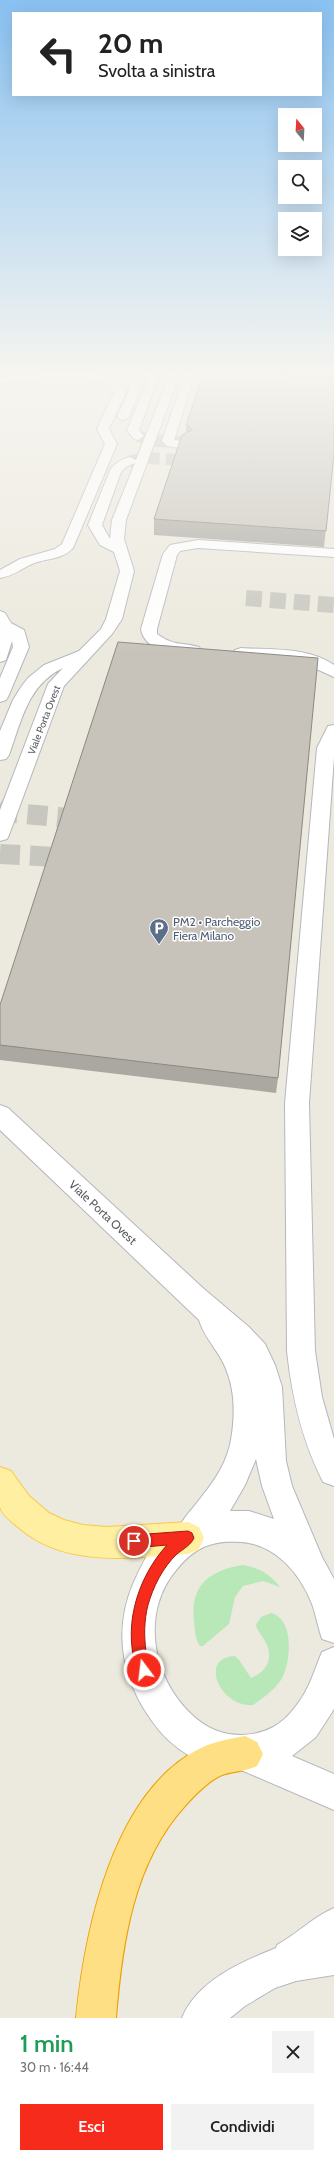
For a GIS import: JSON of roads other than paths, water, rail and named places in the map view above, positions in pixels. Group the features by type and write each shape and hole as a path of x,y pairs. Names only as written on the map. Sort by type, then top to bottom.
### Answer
{"highway":[{"path":"96,2018 102,1958 117,1895 121,1881 148,1823 164,1799 197,1769 214,1760 244,1754"}],"main road":[{"path":"0,1482 22,1512 38,1524 59,1536 70,1539 107,1543 188,1538"}],"street":[{"path":"0,574 10,572 26,562 66,548 102,465"},
{"path":"119,549 106,542 95,525 115,471 121,465"},
{"name":"Viale Porta Ovest","path":"0,835 56,684 106,631 114,619 127,571 119,549 116,532 119,520 140,465"},
{"path":"207,651 165,647 150,636 149,629 170,554 175,548 198,544 334,553"},
{"path":"0,657 6,643 3,621"},
{"path":"0,697 21,647 19,633 3,621"},
{"path":"223,652 294,656 312,660 328,667 334,672"},
{"path":"0,755 24,693 32,682 55,665 84,654"},
{"path":"334,730 326,748 297,1103 301,1350 304,1391 313,1423 334,1471"},
{"name":"Viale Porta Ovest","path":"0,1115 205,1309 244,1338 262,1367 269,1400 269,1442 274,1479 322,1574"},
{"name":"Viale Porta Ovest","path":"188,1538 228,1488 239,1465 248,1429 247,1392 243,1375 227,1342 205,1309"},
{"path":"334,1627 326,1599 322,1574 300,1553 270,1533 250,1526 230,1525 210,1528 188,1538 171,1551 158,1568 149,1584 141,1606 138,1630 141,1657 153,1690 162,1707 172,1720 189,1736 206,1746 223,1752 244,1754 334,1792"},
{"path":"244,1754 271,1748 282,1743 298,1732 321,1702 333,1679"},
{"path":"202,2018 217,2002 246,1980 276,1967 308,1949 334,1927"},
{"path":"276,1967 310,1958 334,1956"}],"tunnel":[{"path":"246,598 334,605"},
{"path":"0,804 15,813 68,818"},
{"path":"0,854 56,857"}],"place":[{"name":"PM2 • Parcheggio Fiera Milano","path":"159,945"}]}
